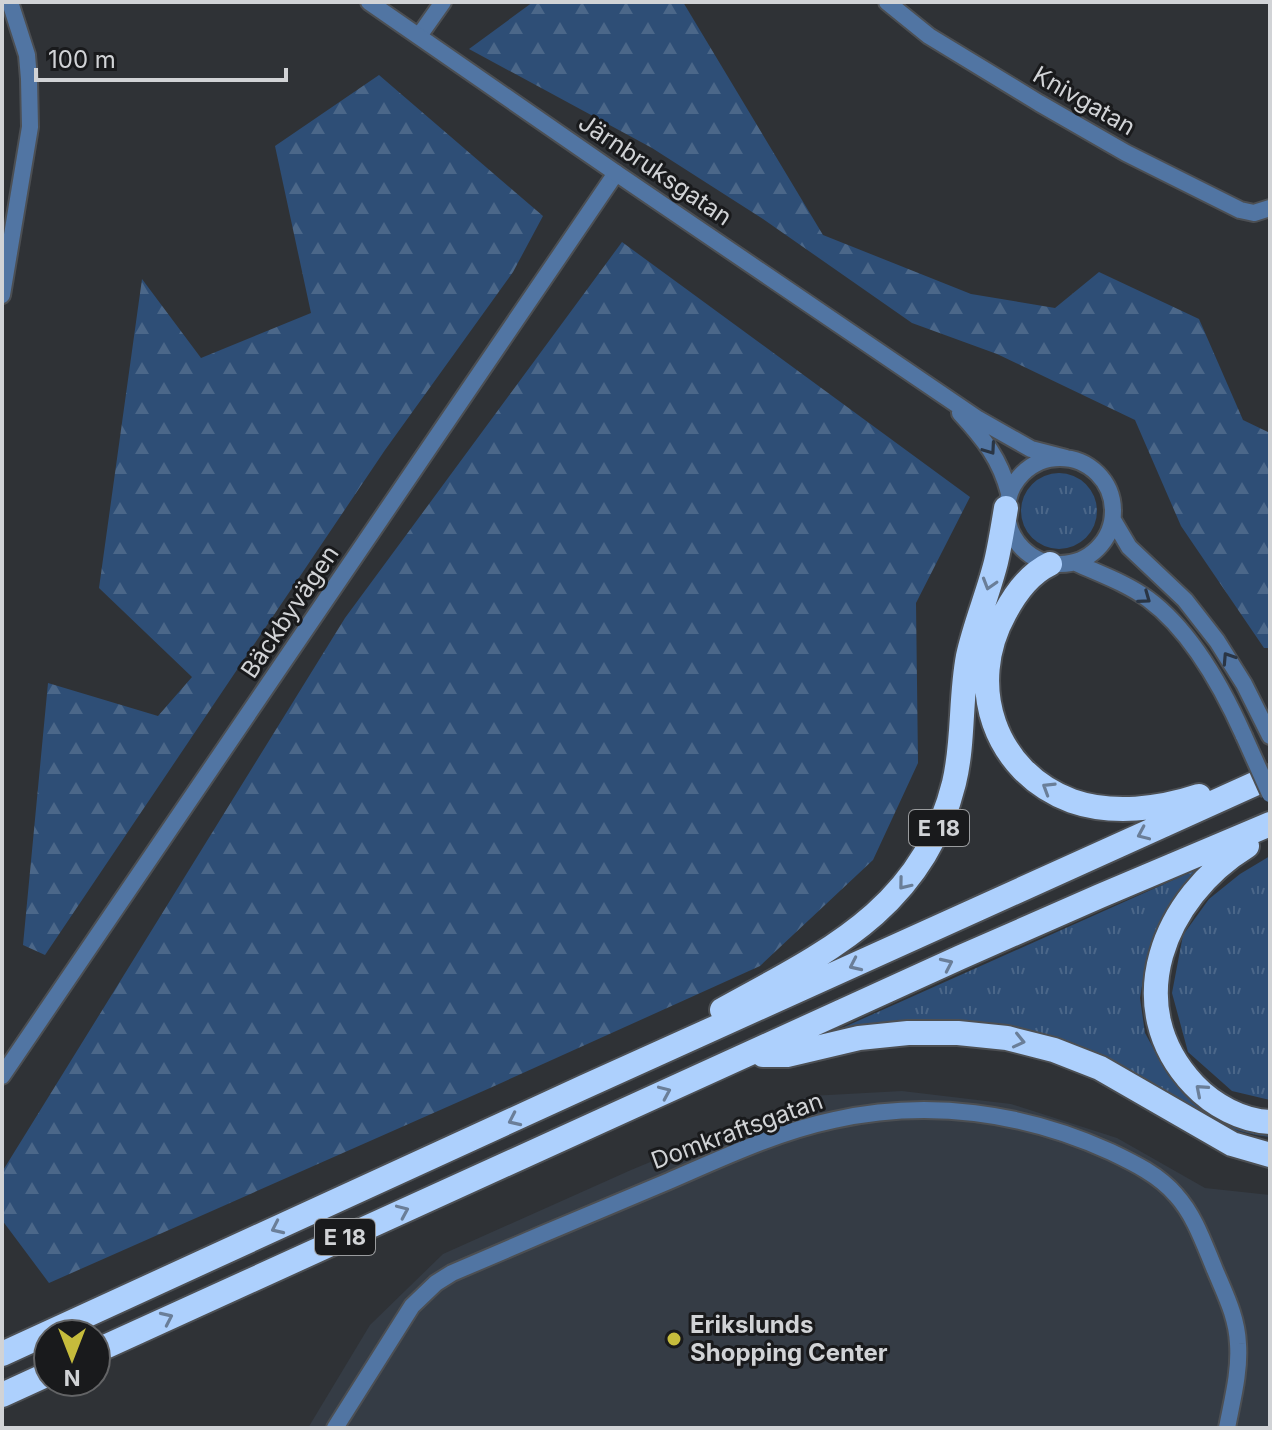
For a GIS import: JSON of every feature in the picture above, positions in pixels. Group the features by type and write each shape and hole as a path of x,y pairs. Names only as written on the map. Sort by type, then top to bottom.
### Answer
{"highway":[{"name":"E 18","path":"696,1037 711,1016 788,974 864,925 899,891 927,851 954,783 959,759 967,659 996,563 1008,500"},
{"name":"E 18","path":"1050,564 1035,572 1015,596 997,627 989,650 987,698 993,721 1016,762 1052,792 1097,807 1146,808 1217,790 1240,791"},
{"name":"E 18","path":"2,1354 1270,777"},
{"name":"E 18","path":"112,1344 1086,902 1270,824"},
{"path":"1270,833 1223,861 1189,896 1166,938 1156,986 1162,1033 1184,1075 1220,1106 1242,1116 1270,1122"},
{"name":"E 18","path":"748,1055 787,1055 859,1038 908,1033 958,1033 1007,1038 1054,1050 1100,1068 1209,1130 1233,1139 1270,1146"},
{"path":"1209,1130 1232,1144 1270,1155"},
{"path":"2,1395 32,1381"}],"street":[{"path":"2,295 30,127 27,55 10,2"},
{"name":"Järnbruksgatan","path":"369,2 978,419 1024,445 1066,458"},
{"path":"419,36 443,2"},
{"name":"Knivgatan","path":"887,2 929,36 1126,153 1240,210 1254,213 1270,208"},
{"name":"Bäckbyvägen","path":"2,1076 616,173"},
{"name":"Järnbruksgatan","path":"917,376 955,408 988,445 1001,466 1008,500"},
{"path":"1049,458 1066,458 1083,463 1097,472 1108,487 1113,503 1113,520 1107,537 1089,557 1076,563 1050,564 1036,560 1015,541 1008,527 1008,500 1019,477 1033,464 1049,458"},
{"path":"1113,520 1129,547 1185,600 1217,641 1268,731"},
{"path":"1076,563 1129,587 1150,600 1167,616 1211,675 1244,736 1270,794"},
{"name":"Domkraftsgatan","path":"335,1428 412,1306 436,1283 452,1273 761,1143 862,1114 940,1110 996,1115 1082,1139 1153,1174 1176,1194 1194,1221 1236,1326 1239,1346 1227,1428"}],"shaded area":[{"path":"902,1091 1011,1104 1117,1138 1205,1188 1270,1195 1270,1428 308,1428 370,1325 443,1254 631,1170 810,1096"}],"green space":[{"path":"533,2 683,2 823,235 971,294 1055,308 1099,272 1199,319 1243,420 1270,433 1270,648 1264,648 1181,526 1135,420 997,354 912,323 763,219 652,148 469,49"},
{"path":"379,75 543,216 513,272 385,450 45,955 23,945 48,683 158,716 192,677 99,588 142,279 201,358 311,313 275,146"},
{"path":"622,242 970,497 916,603 918,763 873,860 760,966 49,1283 2,1220 2,1172 345,618"},
{"path":"1052,473 1066,473 1080,479 1091,490 1097,511 1094,526 1086,538 1066,549 1052,549 1038,543 1027,532 1021,518 1021,504 1027,490 1038,479"},
{"path":"1270,856 1270,1100 1232,1091 1188,1052 1172,993 1183,935 1209,899 1240,874"},
{"path":"1200,868 1163,916 1146,961 1140,998 1145,1033 1168,1075 1196,1105 1222,1118 1270,1132 1270,1137 1220,1124 1112,1062 1081,1049 843,1032 842,1028"}],"place":[{"name":"Erikslunds Shopping Center","path":"674,1339"}]}
